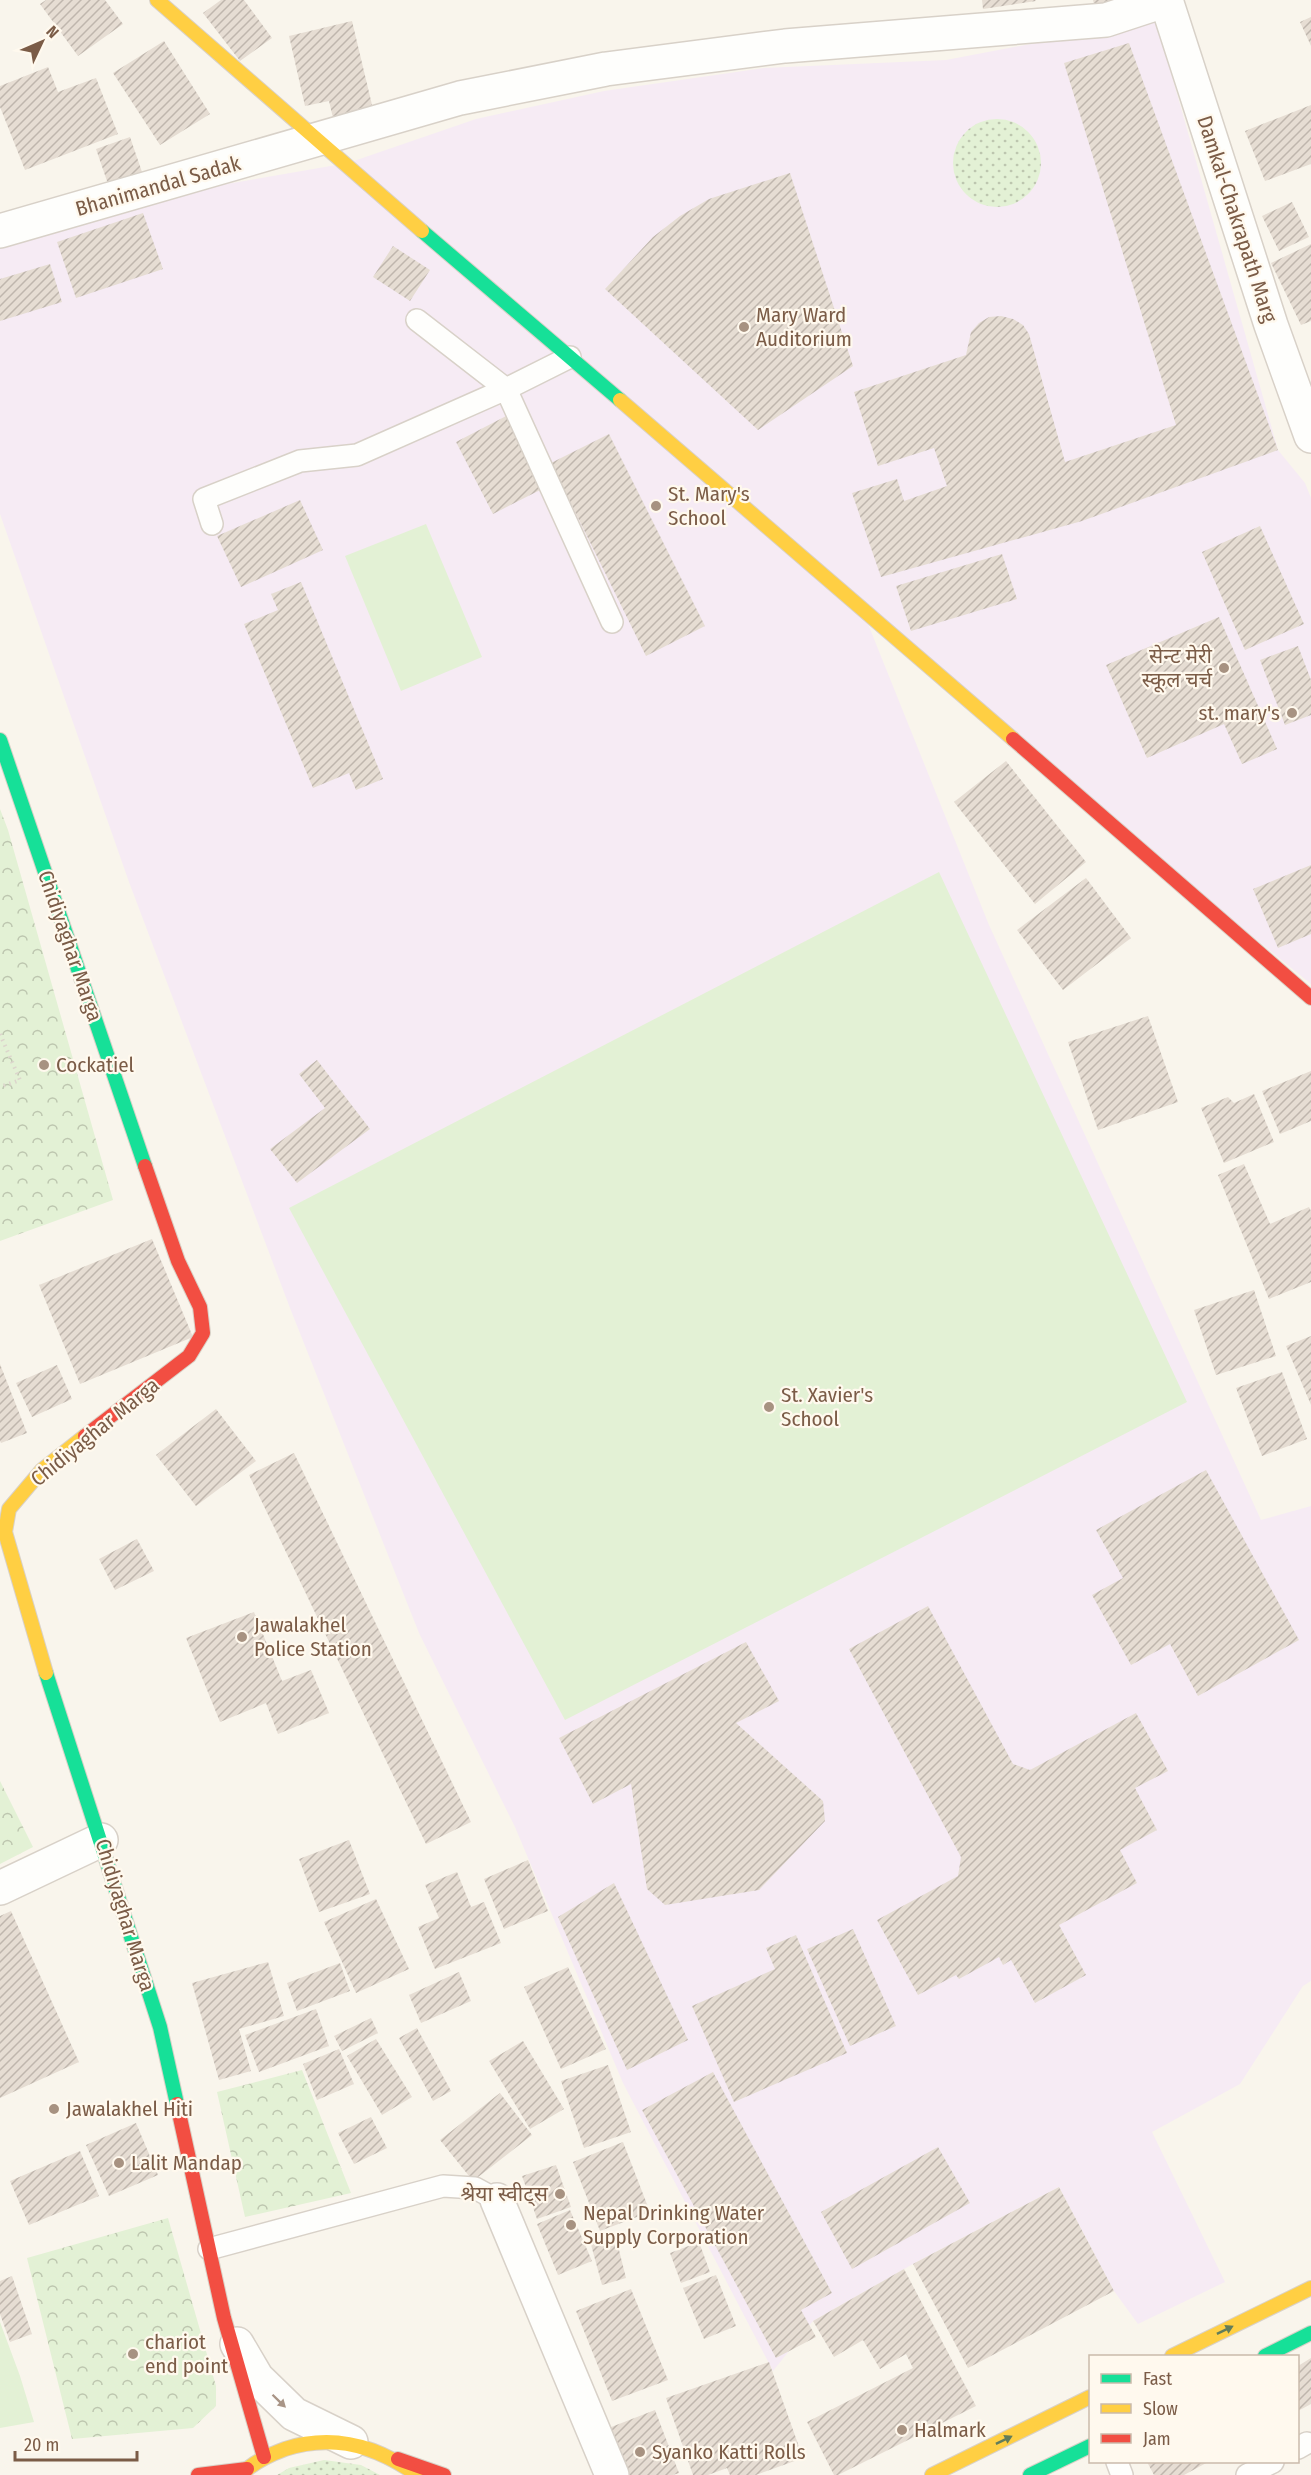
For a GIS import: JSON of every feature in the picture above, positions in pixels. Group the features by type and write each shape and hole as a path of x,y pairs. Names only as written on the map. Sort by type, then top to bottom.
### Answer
{"street":[{"path":"157,0 317,141 818,569 1311,998"},
{"name":"Bhanimandal Sadak","path":"0,231 460,98 606,69 785,46 1106,20 1167,0"},
{"name":"Damkal-Chakrapath Marg","path":"1167,0 1271,325 1311,436"},
{"name":"Chidiyaghar Marga","path":"0,740 178,1261 200,1307 203,1333 189,1356 42,1470 9,1509 5,1532 57,1710 102,1840 160,2027 224,2318 264,2457"},
{"path":"0,1888 102,1840"},
{"path":"497,2200 612,2475"},
{"path":"1174,2355 1311,2288"},
{"name":"Chidiyaghar Marga","path":"224,2318 256,2379 294,2414 351,2442"},
{"path":"1267,2355 1311,2333"},
{"path":"932,2475 1089,2397"},
{"path":"198,2475 244,2472 264,2457 292,2446 322,2440 364,2445 444,2475"},
{"path":"1030,2475 1089,2446"},
{"path":"398,2459 417,2475"}],"lane":[{"path":"417,320 506,389 612,622"},
{"path":"212,524 204,499 300,461 357,454 506,389 570,357"},
{"path":"209,2249 443,2186 475,2188 497,2200"},
{"path":"1247,2475 1271,2463"}],"path":[{"path":"0,1034 20,1080 0,1087"}],"shaded area":[{"path":"1156,20 1278,450 1305,483 1311,498 1311,984 868,624 989,925 1261,1520 1311,1506 1311,1981 1303,1986 1240,2084 1152,2132 1225,2282 1138,2324 1114,2291 1059,2187 913,2264 813,2321 773,2371 623,2083 515,1827 419,1633 290,1308 129,882 0,514 0,239 151,197 348,163 476,119 604,91 764,68 946,60"}],"green space":[{"path":"988,119 1006,119 1022,126 1034,138 1041,154 1041,172 1034,188 1022,200 1006,207 988,207 972,200 960,188 953,172 953,154 960,138 972,126"},
{"path":"426,524 482,657 401,691 345,556"},
{"path":"0,809 8,830 113,1200 0,1241"},
{"path":"939,872 1187,1402 565,1720 289,1208"},
{"path":"0,1781 33,1847 0,1864"},
{"path":"302,2070 351,2193 245,2217 217,2092"},
{"path":"168,2218 216,2386 216,2406 193,2428 72,2439 27,2258"},
{"path":"0,2322 34,2422 0,2428"},
{"path":"324,2460 361,2465 380,2475 277,2475 289,2468"}],"building":[{"path":"46,0 105,0 123,24 78,56 40,4"},
{"path":"221,0 244,0 272,38 240,61 203,13"},
{"path":"982,0 1035,0 1036,1 983,9"},
{"path":"1093,0 1128,0 1096,12"},
{"path":"1311,17 1311,46 1300,22"},
{"path":"352,21 373,109 333,118 329,101 305,106 289,36"},
{"path":"164,41 210,114 160,145 113,73"},
{"path":"1129,43 1278,450 1082,521 881,577 852,493 897,479 904,501 947,486 934,448 878,466 854,392 966,355 971,332 989,317 1001,316 1013,319 1023,325 1029,334 1065,462 1176,425 1064,63"},
{"path":"48,67 58,92 96,78 118,134 25,170 0,107 0,86"},
{"path":"1311,105 1311,164 1265,181 1245,131"},
{"path":"130,137 142,172 108,184 96,149"},
{"name":"Mary Ward Auditorium","path":"790,173 853,366 758,430 605,289 653,237 680,216 709,199"},
{"path":"1292,202 1309,237 1279,251 1262,216"},
{"path":"143,213 163,269 76,298 57,242"},
{"path":"1311,244 1311,321 1301,325 1271,263"},
{"path":"393,246 430,270 410,301 373,277"},
{"path":"50,264 62,302 0,321 0,279"},
{"path":"512,413 550,485 493,514 456,442"},
{"path":"609,434 705,626 646,656 551,463"},
{"path":"300,500 323,550 241,587 217,536"},
{"path":"1260,526 1304,624 1245,650 1202,552"},
{"path":"1002,554 1017,599 911,631 896,586"},
{"path":"301,582 383,779 356,790 349,773 313,788 244,624 278,610 271,594"},
{"path":"1219,617 1277,749 1242,764 1224,724 1147,758 1106,665"},
{"path":"1298,646 1311,680 1311,715 1285,725 1260,660"},
{"path":"1006,761 1086,862 1035,904 954,802"},
{"path":"1311,865 1311,934 1278,948 1253,889"},
{"path":"1086,878 1131,938 1063,990 1017,930"},
{"path":"1148,1016 1178,1102 1098,1130 1068,1042"},
{"path":"317,1060 370,1129 297,1183 270,1149 325,1108 299,1074"},
{"path":"1311,1071 1311,1121 1280,1134 1262,1091"},
{"path":"1254,1094 1274,1142 1224,1163 1201,1108 1228,1097 1234,1103"},
{"path":"1244,1164 1270,1224 1309,1207 1311,1211 1311,1282 1269,1299 1218,1175"},
{"path":"152,1239 193,1337 80,1384 39,1285"},
{"path":"1254,1290 1276,1356 1216,1375 1194,1310"},
{"path":"1311,1336 1311,1405 1286,1346"},
{"path":"0,1364 27,1433 1,1443 0,1441"},
{"path":"57,1365 72,1399 32,1417 16,1383"},
{"path":"1282,1372 1307,1439 1262,1456 1236,1388"},
{"path":"216,1409 256,1461 196,1506 156,1455"},
{"path":"294,1453 471,1822 426,1844 249,1475"},
{"path":"1206,1470 1299,1640 1198,1696 1170,1644 1131,1665 1092,1595 1123,1578 1096,1530"},
{"path":"137,1539 154,1571 115,1590 99,1559"},
{"path":"928,1606 1013,1764 1030,1770 1136,1713 1168,1771 1135,1788 1157,1830 1120,1850 1137,1883 1059,1925 1086,1975 1035,2003 1011,1960 1003,1965 999,1957 959,1979 956,1975 918,1995 877,1920 958,1876 961,1857 849,1649"},
{"path":"254,1612 282,1681 311,1670 329,1713 278,1734 266,1703 220,1722 186,1638"},
{"path":"746,1642 779,1701 736,1723 823,1801 825,1821 759,1890 665,1905 647,1889 631,1784 593,1804 559,1738"},
{"path":"349,1840 370,1894 319,1912 299,1859"},
{"path":"528,1860 548,1911 504,1929 484,1879"},
{"path":"457,1872 471,1907 484,1902 501,1943 435,1969 418,1927 439,1918 425,1885"},
{"path":"614,1883 688,2040 627,2070 558,1917"},
{"path":"376,1899 409,1969 356,1993 324,1922"},
{"path":"11,1911 79,2062 0,2098 0,1916"},
{"path":"853,1929 896,2026 850,2046 807,1949"},
{"path":"796,1935 847,2053 734,2102 692,2006 775,1969 766,1948"},
{"path":"268,1962 284,2016 239,2029 251,2071 219,2080 192,1983"},
{"path":"340,1963 350,1991 297,2011 287,1983"},
{"path":"568,1967 606,2049 561,2069 524,1987"},
{"path":"459,1972 471,2001 421,2023 409,1995"},
{"path":"316,2009 329,2046 259,2072 245,2035"},
{"path":"371,2018 378,2033 342,2051 334,2036"},
{"path":"417,2028 451,2091 433,2101 399,2038"},
{"path":"376,2039 412,2097 382,2115 347,2056"},
{"path":"523,2041 564,2109 530,2129 489,2061"},
{"path":"339,2049 354,2084 317,2100 303,2064"},
{"path":"608,2065 631,2132 584,2148 561,2081"},
{"path":"713,2072 832,2293 801,2310 816,2337 776,2358 642,2110"},
{"path":"500,2093 532,2135 473,2181 440,2140"},
{"path":"371,2117 387,2148 354,2164 338,2133"},
{"path":"136,2123 158,2175 109,2196 86,2145"},
{"path":"623,2142 650,2212 600,2231 573,2162"},
{"path":"938,2147 970,2203 852,2269 821,2212"},
{"path":"80,2151 99,2196 29,2225 10,2181"},
{"path":"556,2165 571,2207 537,2219 522,2176"},
{"path":"1059,2187 1114,2291 968,2368 913,2264"},
{"path":"570,2210 592,2261 558,2275 537,2224"},
{"path":"615,2234 626,2278 602,2285 590,2241"},
{"path":"699,2242 710,2272 681,2283 670,2253"},
{"path":"904,2269 976,2406 834,2475 807,2422 913,2368 906,2354 880,2369 863,2340 834,2357 813,2321"},
{"path":"716,2275 736,2326 704,2339 683,2288"},
{"path":"12,2276 32,2334 10,2342 0,2314 0,2281"},
{"path":"631,2289 668,2380 612,2401 576,2311"},
{"path":"1311,2358 1311,2404 1299,2410 1299,2365"},
{"path":"769,2362 803,2458 756,2475 730,2475 727,2468 708,2475 693,2475 666,2398"},
{"name":"Syanko Katti Rolls","path":"655,2410 679,2473 673,2475 618,2475 601,2431"},
{"path":"1148,2463 1206,2463 1184,2475 1154,2475"}],"traffic: fast":[{"path":"422,231 620,400"},
{"path":"0,740 145,1166"},
{"path":"46,1673 160,2027 177,2104"},
{"path":"1267,2355 1311,2333"},
{"path":"1030,2475 1089,2446"}],"traffic: slow":[{"path":"157,0 422,231"},
{"path":"620,400 1013,739"},
{"path":"46,1673 5,1532 9,1509 42,1470 85,1436"},
{"path":"1174,2355 1311,2288"},
{"path":"932,2475 1089,2397"},
{"path":"241,2475 267,2456 303,2444 320,2442 354,2445 370,2450 386,2456 417,2475"}],"traffic: jam":[{"path":"1013,739 1311,998"},
{"path":"85,1436 189,1356 203,1333 200,1307 178,1261 145,1166"},
{"path":"177,2104 224,2318 264,2457"},
{"path":"398,2459 444,2475"},
{"path":"198,2475 247,2469"}],"place":[{"name":"Mary Ward Auditorium","path":"744,327"},
{"name":"St. Mary's School","path":"656,506"},
{"name":"सेन्ट मेरी स्कूल चर्च","path":"1224,668"},
{"name":"st. mary's","path":"1292,713"},
{"name":"Cockatiel","path":"44,1065"},
{"name":"St. Xavier's School","path":"769,1407"},
{"name":"Jawalakhel Police Station","path":"242,1637"},
{"name":"Jawalakhel Hiti","path":"54,2109"},
{"name":"Lalit Mandap","path":"119,2163"},
{"name":"श्रेया स्वीट्स","path":"560,2194"},
{"name":"Nepal Drinking Water Supply Corporation","path":"571,2225"},
{"name":"chariot end point","path":"133,2354"},
{"name":"Halmark","path":"902,2430"},
{"name":"Syanko Katti Rolls","path":"640,2452"}]}
